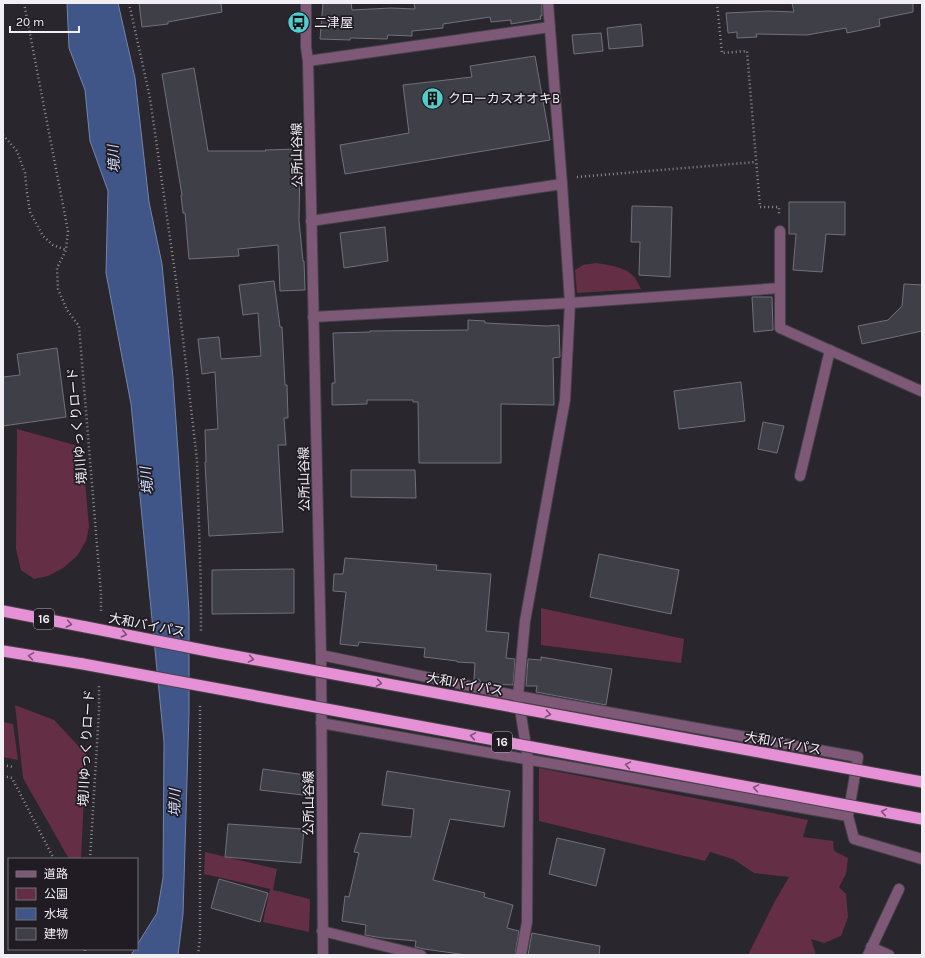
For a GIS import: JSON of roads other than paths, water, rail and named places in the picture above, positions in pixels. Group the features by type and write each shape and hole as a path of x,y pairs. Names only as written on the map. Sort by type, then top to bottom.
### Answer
{"highway":[{"name":"大和バイパス","path":"3,611 213,652 922,782"},
{"name":"16","path":"3,651 83,664 922,819"}],"street":[{"name":"公所山谷線","path":"306,3 321,655 323,955"},
{"path":"521,955 527,922 528,759 518,696 525,621 565,400 570,303 548,3"},
{"path":"308,61 550,27"},
{"path":"311,220 562,184"},
{"path":"780,231 780,328 921,391 922,390"},
{"path":"313,317 570,303 780,288"},
{"path":"800,476 830,350"},
{"path":"321,655 518,696 858,757 848,816 854,839 922,859"},
{"path":"321,723 848,816"},
{"path":"889,955 870,951 899,889"},
{"path":"322,931 421,955"}],"water":[{"name":"境川","path":"67,3 118,3 135,78 149,202 162,264 173,378 189,612 189,713 183,914 178,955 131,955 134,950 138,950 138,943 157,913 163,878 164,742 131,404 106,273 108,191 90,141 85,90 69,48"}],"place":[{"name":"二津屋","path":"298,22"},
{"name":"クローカスオオキB","path":"432,98"}]}
